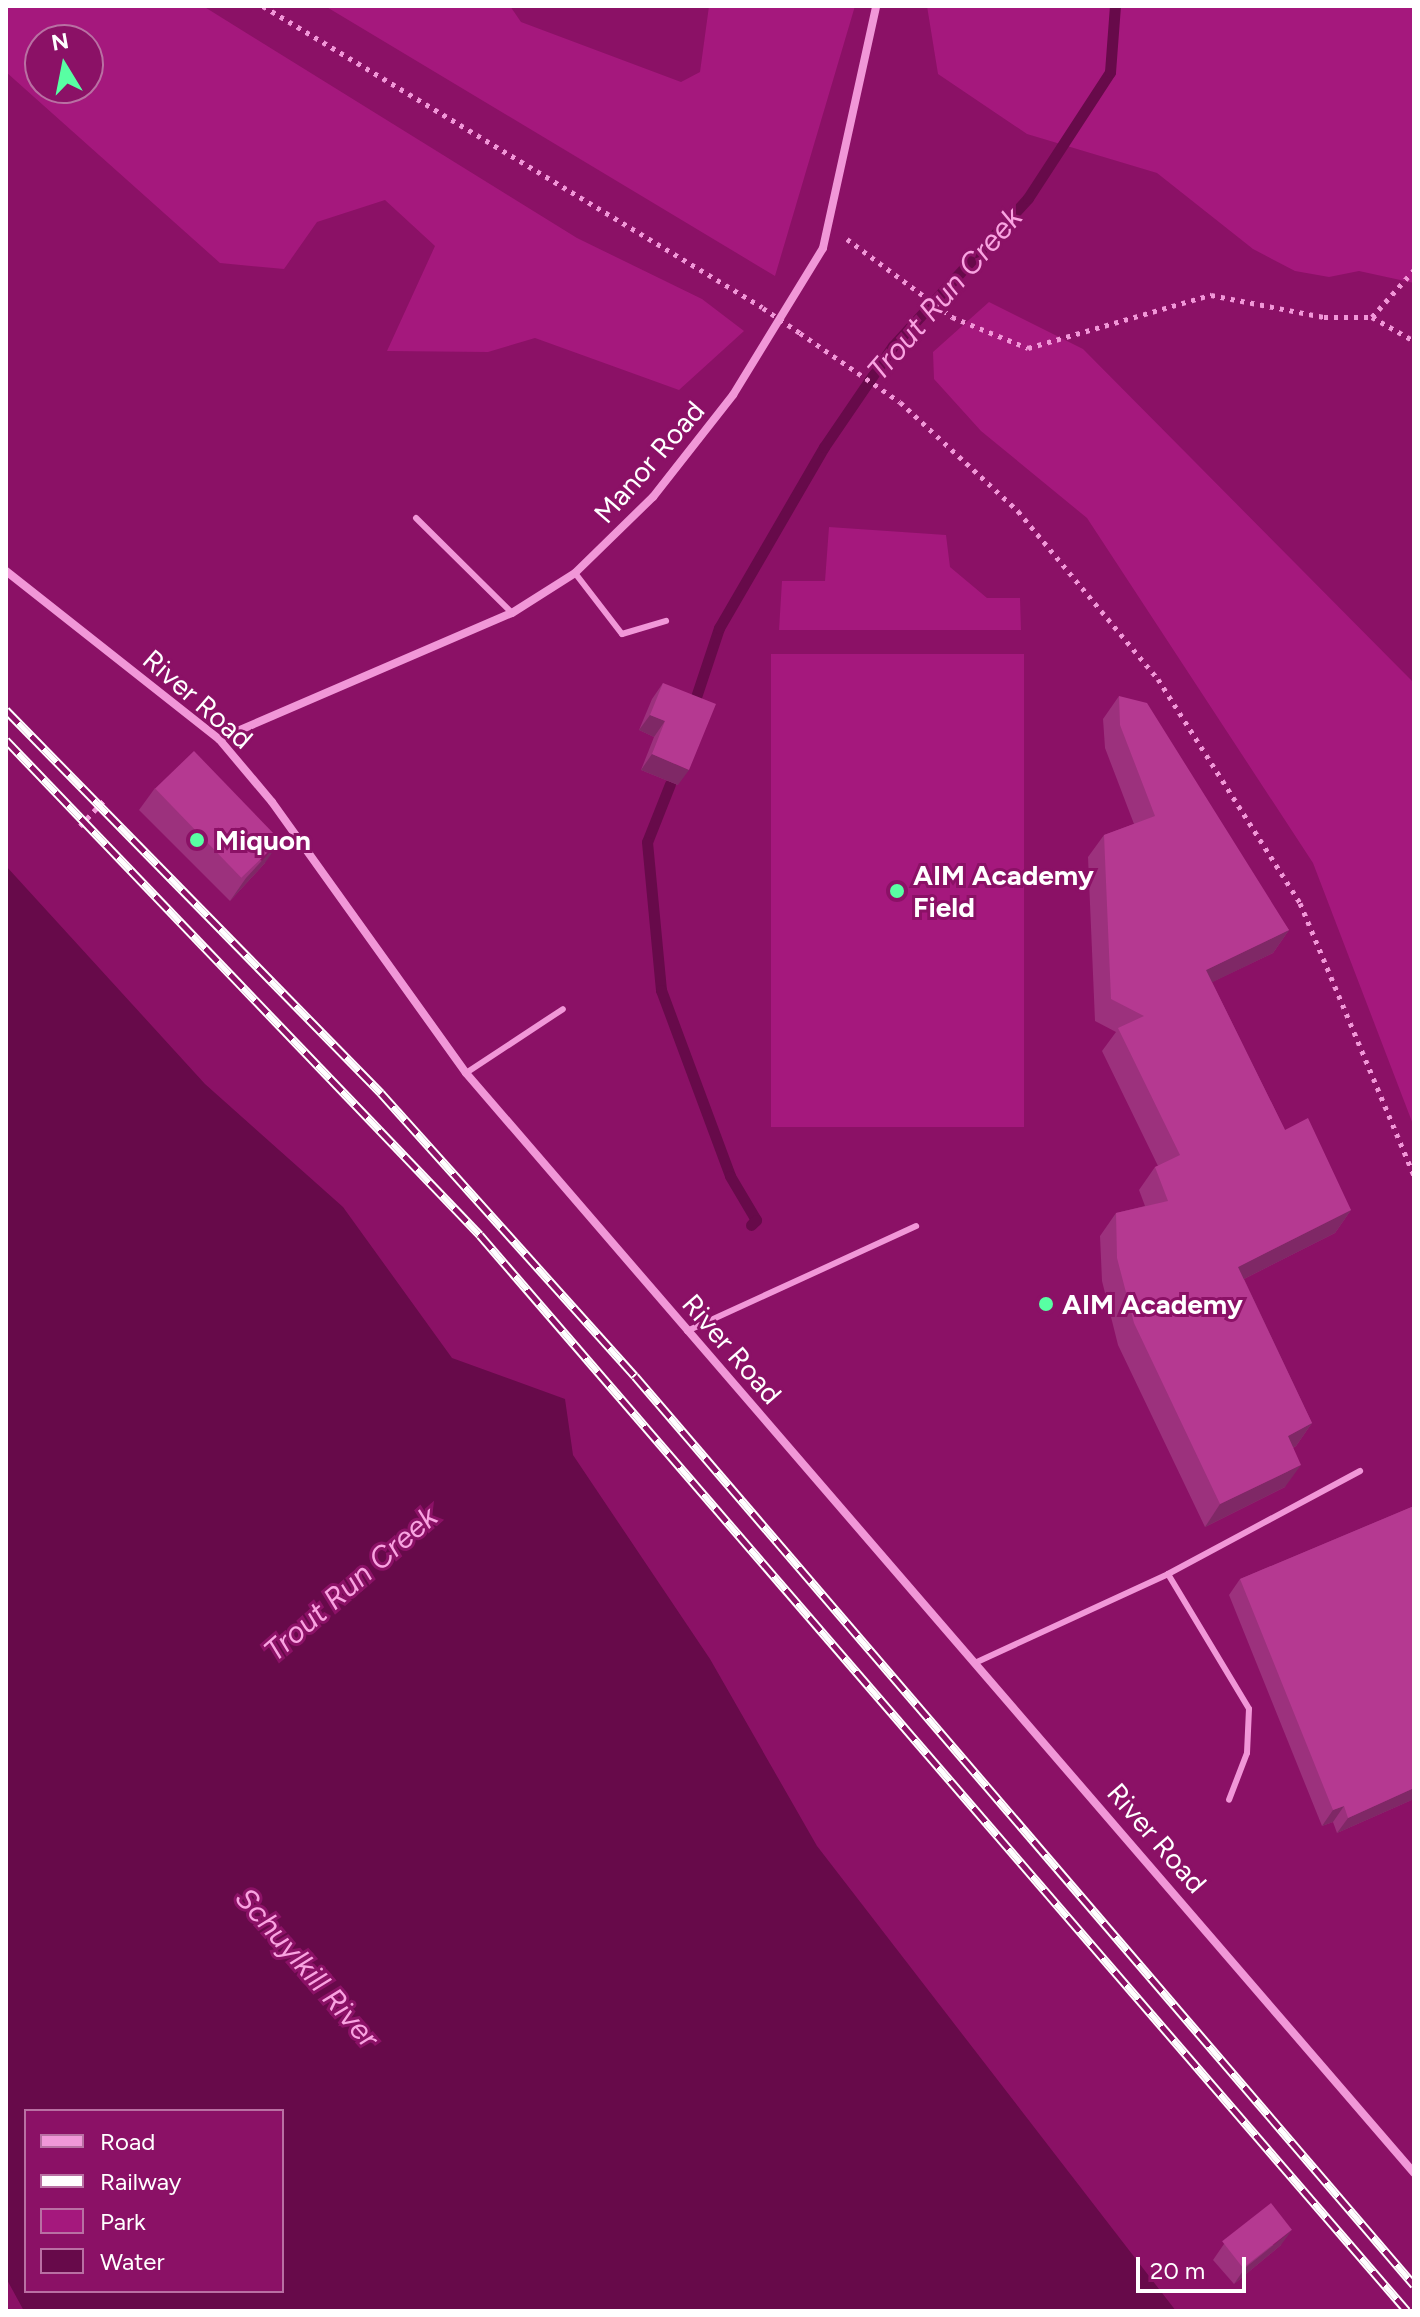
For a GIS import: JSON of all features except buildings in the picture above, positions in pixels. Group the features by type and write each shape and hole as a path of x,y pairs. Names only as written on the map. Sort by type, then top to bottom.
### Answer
{"street":[{"name":"Manor Road","path":"219,739 512,613 575,573 703,438 830,227 876,6"},
{"name":"River Road","path":"6,571 219,739 272,802 466,1073 977,1662 1414,2173"}],"lane":[{"path":"416,518 512,613"},
{"path":"575,573 622,634 666,621"},
{"path":"466,1073 563,1009"},
{"path":"687,1331 916,1226"},
{"path":"977,1662 1168,1574 1360,1471"},
{"path":"1168,1574 1249,1709 1247,1753 1229,1800"}],"path":[{"path":"263,6 763,308 900,402 1018,511 1158,679 1300,903 1414,1176"},
{"path":"830,227 952,317 1028,348 1211,295 1324,317 1372,317 1414,341"},
{"path":"1372,317 1414,270"},
{"path":"80,826 106,798"}],"green space":[{"path":"6,6 203,6 577,238 702,299 744,331 679,390 535,338 488,352 387,351 435,246 385,200 317,222 284,269 220,263 42,104 104,104 104,24 24,24 24,88 6,72"},
{"path":"325,6 510,6 521,22 681,82 700,72 709,6 855,6 775,276"},
{"path":"927,6 1414,6 1414,283 1359,271 1329,277 1295,271 1253,249 1157,173 1027,134 938,74"},
{"path":"989,302 1083,349 1414,683 1414,1127 1313,863 1087,518 981,431 934,379 933,352"},
{"path":"829,527 946,535 950,567 987,598 1020,598 1021,630 779,630 782,581 825,581"},
{"name":"AIM Academy Field","path":"771,654 1024,654 1024,1127 771,1127"}],"water":[{"name":"Schuylkill River","path":"6,866 205,1084 343,1207 452,1358 565,1399 573,1455 710,1659 817,1846 1176,2311 24,2311 6,2278"}],"waterway":[{"name":"Trout Run Creek","path":"693,706 719,628 824,447 893,346 1028,198 1110,72 1115,6"},
{"name":"Trout Run Creek","path":"670,784 647,842 661,990 730,1176 756,1220 751,1225"}],"railway":[{"path":"6,710 381,1093 635,1376 1414,2285"},
{"path":"6,740 480,1235 1407,2311"}],"place":[{"name":"Miquon","path":"197,840"},
{"name":"AIM Academy Field","path":"897,891"},
{"name":"AIM Academy","path":"1046,1304"}]}
